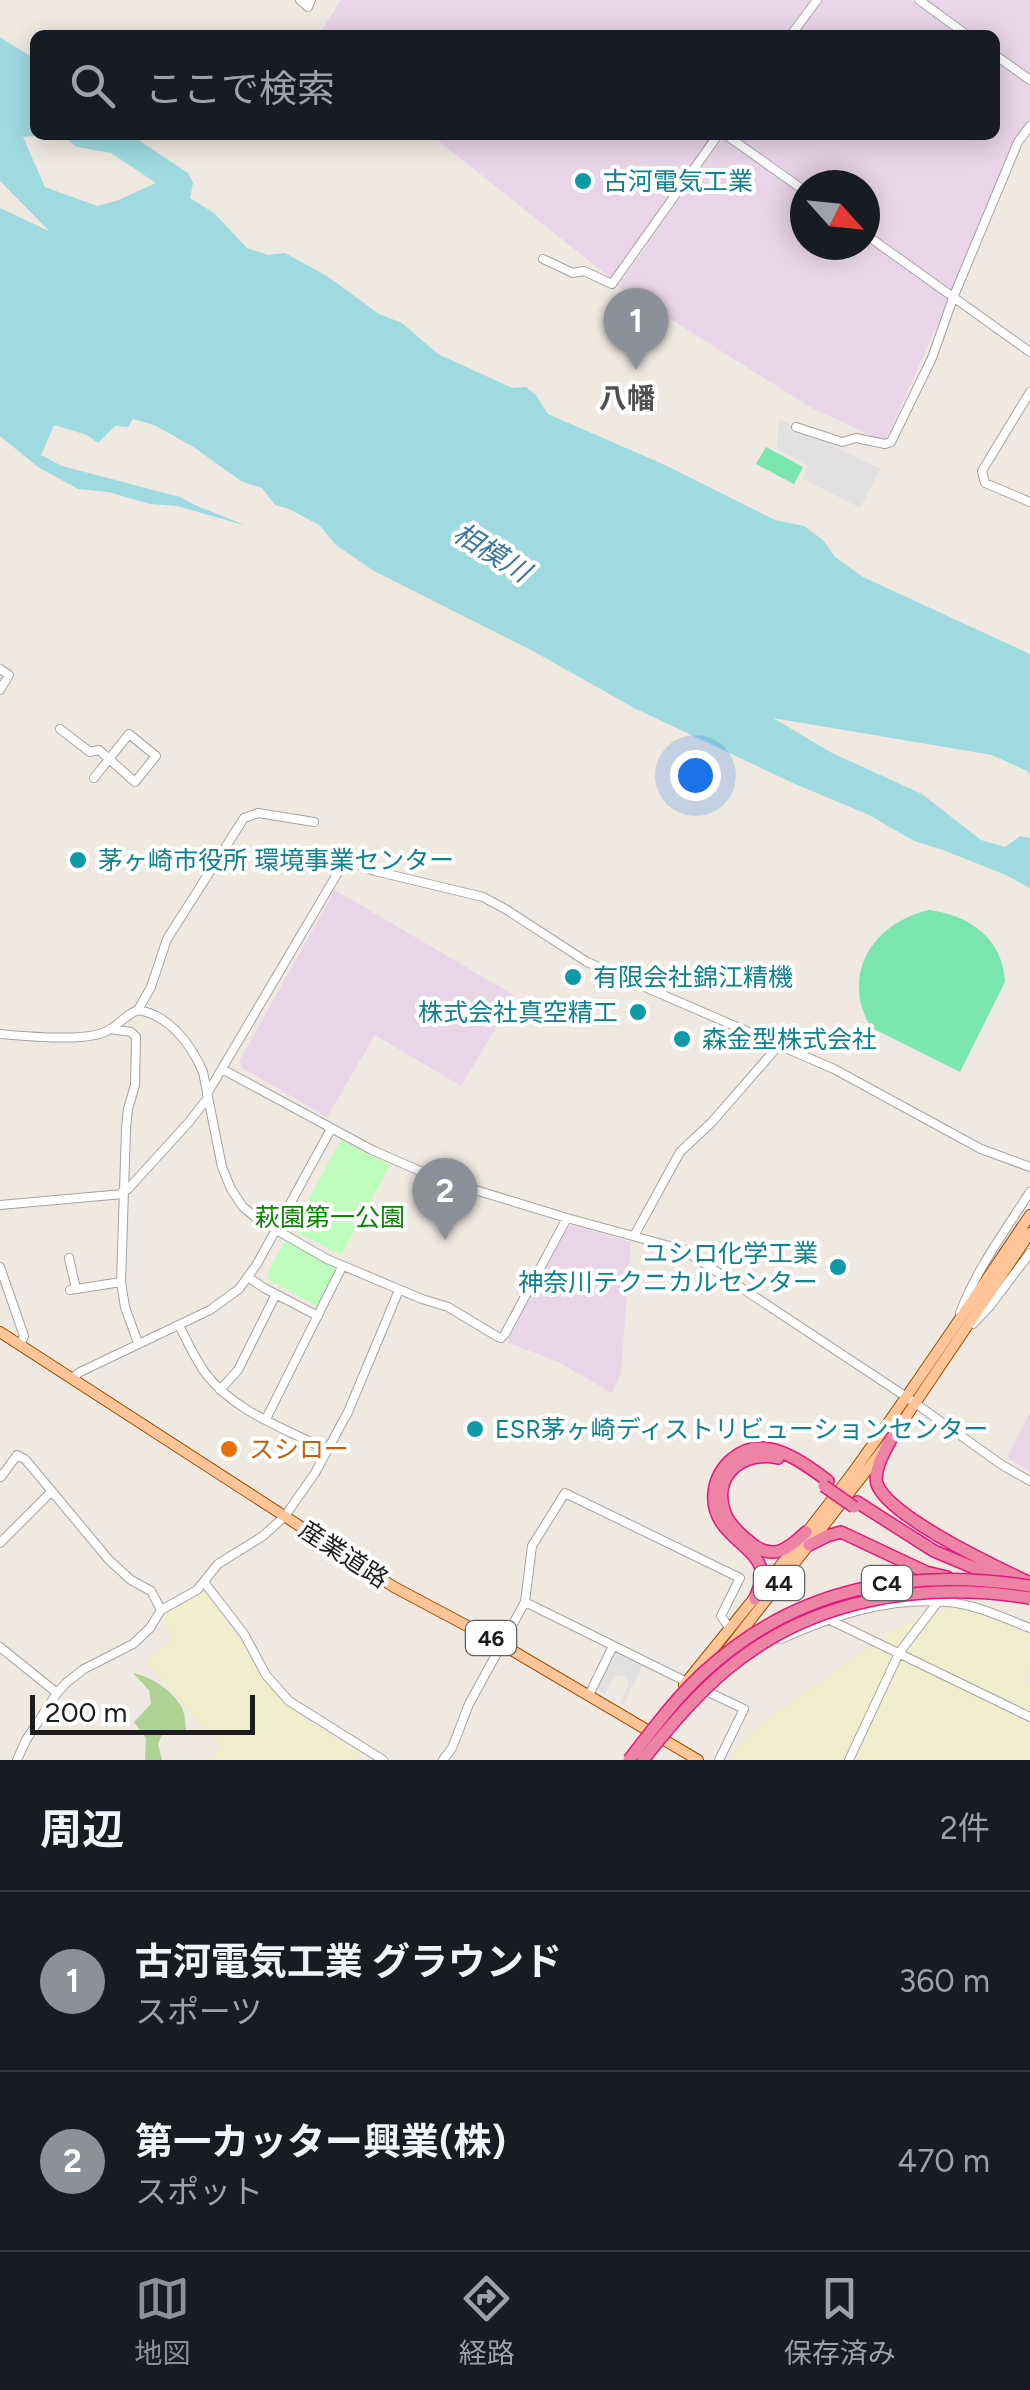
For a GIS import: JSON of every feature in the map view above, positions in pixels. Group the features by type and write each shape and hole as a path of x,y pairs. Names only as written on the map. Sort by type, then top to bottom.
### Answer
{"highway":[{"path":"891,1439 876,1475 884,1494 947,1542 1030,1585"},
{"path":"755,1599 762,1581 760,1565 728,1532 715,1509 714,1492 720,1474 734,1457 763,1448 792,1456 909,1546 1002,1590"},
{"path":"826,1483 786,1461 765,1456 747,1458 732,1468 722,1496 726,1514 741,1534 768,1552 841,1532 926,1572 1030,1597"},
{"path":"856,1504 934,1552 996,1578 1030,1585"},
{"name":"C4","path":"627,1760 685,1691 718,1660 762,1628 811,1604 876,1584 920,1579 1030,1585"},
{"name":"C4","path":"641,1760 725,1670 771,1638 821,1614 865,1600 931,1591 1030,1597"}],"main road":[{"name":"44","path":"977,1304 1030,1215"},
{"name":"44","path":"641,1760 687,1682 732,1636 808,1538 1030,1234"},
{"name":"産業道路","path":"0,1332 406,1594 503,1644 698,1760"},
{"name":"44","path":"627,1760 699,1688 755,1599 891,1439 910,1399"}],"street":[{"path":"300,0 308,7 311,0"},
{"path":"795,30 817,0"},
{"path":"919,0 960,30"},
{"path":"1000,59 1030,80"},
{"path":"796,428 842,442 856,438 891,442 932,358 1018,142 1030,126"},
{"path":"544,259 573,274 584,271 612,284 714,140"},
{"path":"733,140 790,181"},
{"path":"880,245 1030,352"},
{"path":"1030,392 982,471 985,483 1030,502"},
{"path":"0,669 9,675 0,690"},
{"path":"60,729 90,752 99,750 109,759 135,782 156,756 129,734 109,759 94,778"},
{"path":"0,1034 73,1036 110,1030 138,1010 151,987 167,939 244,818 258,813 314,822"},
{"path":"0,1205 123,1192 128,1188 207,1096 346,862 483,897 587,962 779,1045 893,1099 981,1148 1030,1167"},
{"path":"138,1010 170,1025 198,1062 222,1167 244,1206 276,1230 342,1266 448,1307 501,1338 567,1218"},
{"path":"110,1030 131,1032 136,1037 135,1085 128,1109 120,1282 138,1343"},
{"path":"634,1236 680,1152 712,1122 779,1045"},
{"path":"222,1069 402,1165 567,1218 684,1250 1030,1481"},
{"path":"72,1378 225,1300 248,1278 331,1129"},
{"path":"958,1331 966,1297 1030,1192"},
{"path":"958,1331 990,1306 1030,1253"},
{"path":"69,1258 73,1289 120,1282"},
{"path":"266,1419 342,1266"},
{"path":"0,1267 24,1336 20,1345"},
{"path":"248,1278 318,1316"},
{"path":"17,1760 57,1692 84,1669 135,1642 161,1610 190,1594 224,1559 263,1536 285,1516 327,1450 365,1373 399,1290"},
{"path":"220,1390 238,1370 276,1294"},
{"path":"179,1325 199,1363 220,1390 244,1408 327,1450"},
{"path":"0,1476 13,1458 21,1456 109,1560 131,1580 152,1591 161,1610"},
{"path":"0,1543 52,1491"},
{"path":"443,1760 525,1602 532,1546 564,1493 740,1578 721,1616 732,1636 746,1647 763,1648 828,1618 871,1606 928,1600 965,1606 1030,1628"},
{"path":"204,1582 244,1634 266,1675 290,1701 383,1760"},
{"path":"525,1602 744,1709 719,1760"},
{"path":"849,1760 899,1653 937,1603"},
{"path":"828,1618 1030,1717"},
{"path":"589,1695 613,1646"},
{"path":"0,1647 57,1692"},
{"path":"0,1664 10,1655"}],"shaded area":[{"path":"341,0 810,0 789,30 322,30"},
{"path":"820,0 911,0 953,30 799,30"},
{"path":"923,0 1030,0 1030,77 1000,56 1000,30 964,30"},
{"path":"1000,64 1030,85 1030,119 954,291 880,239 880,170 790,170 790,176 739,140 1000,140"},
{"path":"437,140 710,140 612,279"},
{"path":"722,140 790,185 790,260 880,260 880,250 949,298 885,442 810,407 618,286"},
{"path":"779,419 880,469 860,508 803,479 808,466 777,448"},
{"path":"335,890 515,996 461,1086 375,1035 327,1117 241,1067 240,1060"},
{"path":"571,1225 631,1242 621,1373 612,1393 558,1362 507,1342"},
{"path":"1030,1413 1030,1472 1007,1457"},
{"path":"203,1590 243,1643 265,1682 304,1719 362,1753 355,1760 207,1760 221,1746 145,1661 173,1639 163,1616"},
{"path":"953,1606 1030,1630 1030,1669 1023,1679 1030,1683 1030,1760 727,1760 760,1724 895,1628"},
{"path":"614,1651 643,1665 623,1705 620,1703 629,1683 624,1675 614,1677 605,1694 596,1689"}],"green space":[{"path":"766,447 803,467 794,484 756,464"},
{"path":"929,910 957,917 981,931 991,941 1003,966 1005,982 960,1072 870,1027 861,1004 861,970 874,943 898,922"},
{"name":"萩園第一公園","path":"341,1140 390,1165 341,1255 296,1232 295,1223"},
{"path":"288,1240 340,1269 321,1308 270,1281 267,1274"},
{"path":"133,1673 166,1689 183,1711 186,1731 163,1732 158,1744 162,1760 145,1760 146,1738 134,1722 151,1704 149,1690"}],"water":[{"name":"相模川","path":"0,37 30,56 30,136 23,137 45,187 97,206 156,183 111,153 77,147 68,140 138,140 188,173 193,183 190,198 214,213 247,248 268,255 285,253 327,276 379,314 402,323 438,354 512,388 526,387 548,414 665,465 775,520 804,526 823,540 835,557 863,577 1030,654 1030,775 992,755 773,718 832,753 922,794 981,840 1005,847 1020,836 1030,838 1030,888 1006,875 914,841 869,815 634,708 533,651 374,571 336,545 319,525 275,505 262,488 241,481 154,425 133,419 128,427 115,426 98,443 87,435 54,425 41,455 62,466 180,497 247,526 177,506 78,489 38,467 0,436 0,208 49,231 0,181"}],"place":[{"name":"古河電気工業","path":"583,181"},
{"name":"古河電気工業 グラウンド","path":"636,370"},
{"name":"茅ヶ崎市役所 環境事業センター","path":"78,860"},
{"name":"有限会社錦江精機","path":"573,977"},
{"name":"株式会社真空精工","path":"638,1012"},
{"name":"森金型株式会社","path":"682,1039"},
{"name":"第一カッター興業(株)","path":"445,1240"},
{"name":"ユシロ化学工業 神奈川テクニカルセンター","path":"838,1267"},
{"name":"ESR茅ヶ崎ディストリビューションセンター","path":"475,1429"},
{"name":"スシロー","path":"229,1449"}],"district":[{"name":"八幡","path":"627,398"}]}
